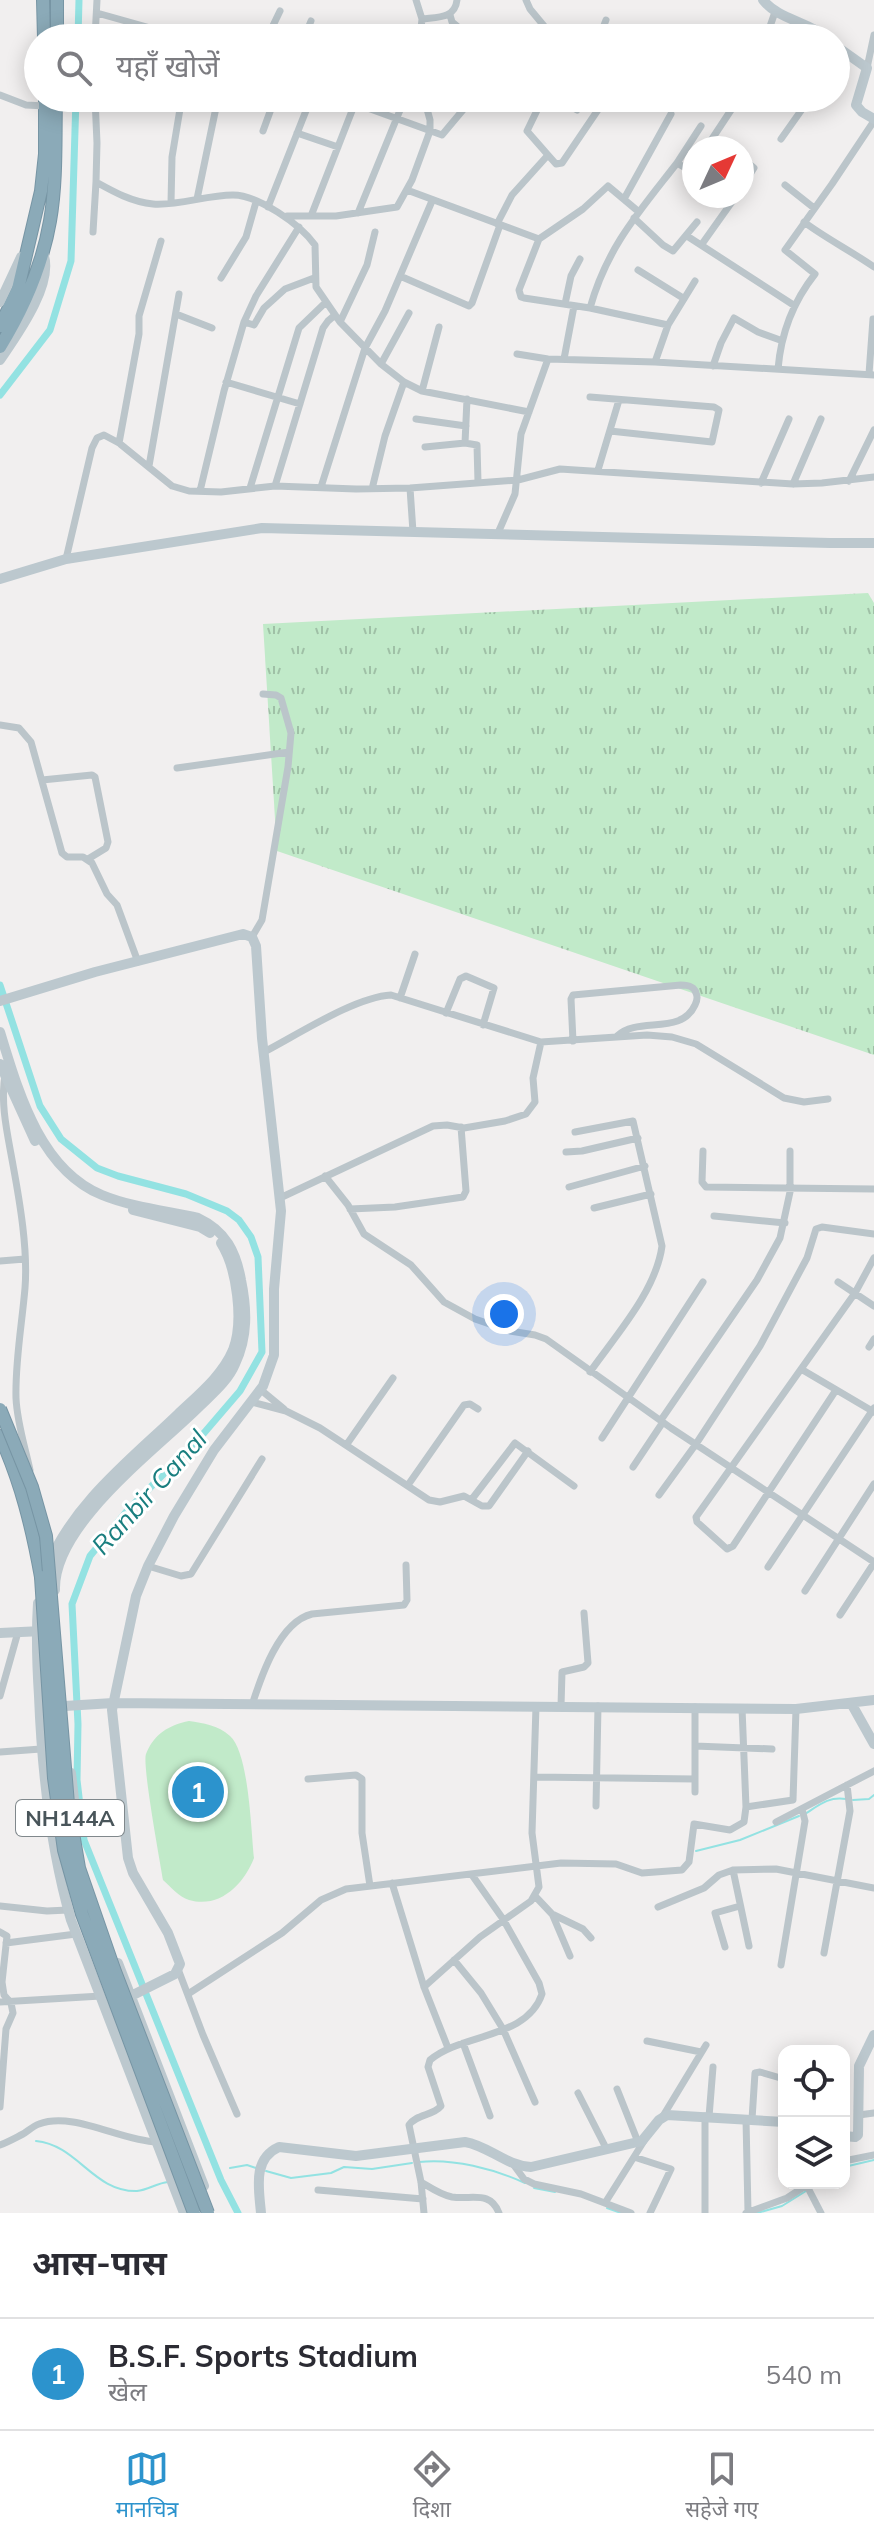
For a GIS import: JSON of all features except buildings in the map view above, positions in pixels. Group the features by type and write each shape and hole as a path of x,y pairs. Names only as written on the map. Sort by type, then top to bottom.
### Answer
{"highway":[{"path":"43,0 44,24"},
{"path":"57,0 57,24"},
{"path":"0,326 18,289 32,231 44,174 47,112"},
{"path":"0,347 29,295 50,221 53,197 49,112"},
{"name":"NH144A","path":"0,1409 32,1487 46,1536 68,1804 79,1868 114,1969 211,2213"},
{"name":"NH144A","path":"0,1436 28,1510 41,1577 54,1778 64,1850 82,1914 194,2213"}],"street":[{"path":"96,24 97,0"},
{"path":"416,0 421,24"},
{"path":"422,19 450,15 456,8 457,0"},
{"path":"526,0 542,24"},
{"path":"763,0 775,12 807,24"},
{"path":"274,24 280,11"},
{"path":"771,24 775,12"},
{"path":"97,13 136,24"},
{"path":"450,15 454,24"},
{"path":"604,24 606,20"},
{"path":"778,369 780,340 795,306 815,274 784,252 874,120 856,105 870,64 874,35"},
{"path":"850,57 870,64"},
{"path":"0,95 24,104"},
{"path":"93,232 96,112"},
{"path":"171,203 172,157 180,112"},
{"path":"197,199 215,112"},
{"path":"263,131 270,112"},
{"path":"268,207 305,112"},
{"path":"311,216 352,112"},
{"path":"380,112 444,134 462,112"},
{"path":"358,213 398,112"},
{"path":"287,216 395,208 407,190 430,131 428,112"},
{"path":"536,112 527,131 556,164 562,163 597,112"},
{"path":"714,136 730,112"},
{"path":"781,139 800,112"},
{"path":"624,199 671,114"},
{"path":"590,308 610,254 701,126"},
{"path":"297,133 338,147"},
{"path":"400,276 466,306 470,305 512,195 548,155"},
{"path":"677,163 682,165"},
{"path":"96,182 119,195 141,202 171,203 234,195 287,216 315,245 316,287 338,318 381,364 422,391 529,412"},
{"path":"785,185 814,208"},
{"path":"668,325 524,298 519,294 521,284 539,239 583,209 608,186 624,199 671,251 676,250 697,222"},
{"path":"407,190 539,239"},
{"path":"321,487 365,348 432,201"},
{"path":"221,278 246,237 256,202"},
{"path":"702,244 726,208"},
{"path":"804,222 874,267"},
{"path":"200,491 226,382 249,307 299,227"},
{"path":"0,302 32,231"},
{"path":"275,486 323,328 338,318 367,265 375,232"},
{"path":"687,236 795,306"},
{"path":"119,443 139,334 139,316 161,241"},
{"path":"0,360 41,286 47,262 43,253"},
{"path":"564,359 571,276 580,259"},
{"path":"638,270 683,298"},
{"path":"244,322 255,324 264,308 285,289 314,278"},
{"path":"655,362 668,325 695,281"},
{"path":"149,466 179,294"},
{"path":"250,488 299,328 326,302"},
{"path":"381,364 409,313"},
{"path":"176,314 212,328"},
{"path":"713,366 725,333 735,318 758,332 780,340"},
{"path":"517,354 548,359 871,374 873,319"},
{"path":"422,391 439,327"},
{"path":"498,533 512,505 518,480 520,442 548,359"},
{"path":"226,382 300,404"},
{"path":"372,489 385,436 404,382"},
{"path":"590,397 717,407 719,410 714,440 711,442 610,431"},
{"path":"465,443 467,399"},
{"path":"598,470 619,400"},
{"path":"416,419 466,426"},
{"path":"761,483 789,419"},
{"path":"793,484 821,419"},
{"path":"849,481 874,430"},
{"path":"66,559 94,442 104,435 119,443 172,486 189,491 275,486 410,488 518,480 548,470 598,470 793,484 874,477"},
{"path":"425,447 465,443 477,445 478,482"},
{"path":"410,488 413,532"},
{"path":"0,579 66,559 262,528 874,543"},
{"path":"252,937 262,920 291,733 284,703 278,695 263,694"},
{"path":"0,725 19,728 31,742 62,853 67,857 88,859 106,848 108,842 95,777 42,780"},
{"path":"177,768 289,752"},
{"path":"88,859 107,894 117,905 138,962"},
{"path":"1,1001 243,934 252,937 256,946 281,1211 274,1289 275,1346 269,1374 261,1390 214,1450 174,1516 136,1596 113,1703 112,1722 128,1858 133,1873 180,1958 175,1974 133,1992"},
{"path":"400,998 415,954"},
{"path":"446,1013 460,979 466,976 494,988 483,1025"},
{"path":"573,1041 573,995 681,985 691,987 696,992 694,1007 682,1020 628,1028 617,1036"},
{"path":"264,1052 355,1006 384,996 400,998 541,1042 647,1035 684,1039 784,1098 804,1102 828,1099"},
{"path":"0,1032 5,1063 0,1093 3,1121 19,1197 25,1259 16,1397 55,1587 79,1842 93,1900 133,1992 211,2213"},
{"path":"280,1198 433,1126 461,1127 505,1121 530,1111 536,1095 533,1078 541,1042"},
{"path":"5,1063 41,1138 69,1173 102,1195 198,1218 210,1225 224,1237 234,1252 245,1302 244,1335 232,1371 91,1511 73,1535 59,1565 55,1587"},
{"path":"5,1076 36,1143 53,1165 76,1186 111,1204 200,1227 219,1240 229,1259 237,1302 238,1330 233,1350 216,1378 95,1494 70,1523 51,1559 40,1590 36,1631 41,1749 54,1854 68,1910 184,2213"},
{"path":"575,1132 632,1120 662,1246 647,1290 590,1372"},
{"path":"350,1209 395,1207 463,1197 466,1191 461,1127"},
{"path":"566,1152 638,1138"},
{"path":"703,1151 702,1182 706,1187 874,1189"},
{"path":"633,1467 757,1280 780,1238 790,1190 790,1151"},
{"path":"569,1187 645,1166"},
{"path":"325,1176 364,1234 411,1265 444,1302 475,1319 519,1334 539,1336 874,1562 840,1615"},
{"path":"594,1208 651,1194"},
{"path":"714,1216 785,1223"},
{"path":"659,1495 696,1444 787,1298 807,1258 816,1229 822,1227 874,1234"},
{"path":"836,1390 731,1548 727,1549 696,1519 855,1293 874,1258"},
{"path":"0,1261 25,1259"},
{"path":"602,1438 703,1282"},
{"path":"838,1282 874,1306"},
{"path":"869,1347 874,1339"},
{"path":"768,1567 873,1410 801,1369"},
{"path":"347,1444 393,1378"},
{"path":"261,1390 286,1411 347,1444 436,1502 459,1495 482,1506 491,1504 528,1451"},
{"path":"252,1402 286,1411"},
{"path":"408,1485 464,1405 470,1404 478,1409"},
{"path":"472,1499 513,1443 574,1486"},
{"path":"148,1566 181,1576 191,1574 262,1459"},
{"path":"805,1591 874,1484"},
{"path":"252,1705 267,1664 283,1637 298,1620 312,1614 404,1605 407,1600 406,1565"},
{"path":"561,1706 562,1672 584,1667 588,1663 584,1613"},
{"path":"0,1696 18,1632"},
{"path":"0,1633 59,1632"},
{"path":"67,1706 113,1703 796,1709 874,1700"},
{"path":"851,1703 874,1744"},
{"path":"424,1987 503,1919 535,1896 540,1881 532,1837 536,1706"},
{"path":"596,1806 598,1706"},
{"path":"695,1707 695,1792"},
{"path":"188,1994 282,1933 321,1900 346,1889 568,1863 608,1864 649,1873 682,1870 688,1866 694,1824 734,1829 744,1822 742,1708"},
{"path":"746,1807 793,1800 796,1709"},
{"path":"695,1746 772,1749"},
{"path":"0,1752 41,1749"},
{"path":"776,1822 803,1812 874,1771"},
{"path":"308,1779 356,1775 362,1779 362,1833 370,1886"},
{"path":"534,1777 695,1779"},
{"path":"824,1953 850,1800 847,1785"},
{"path":"781,1965 803,1812"},
{"path":"658,1907 704,1888 719,1875 733,1870 768,1869 874,1888"},
{"path":"733,1870 749,1946"},
{"path":"424,2213 410,2131 411,2122 441,2106 428,2063 448,2048 525,2018 538,2004 542,1994 539,1983 503,1919 472,1875"},
{"path":"392,1883 424,1987 448,2048"},
{"path":"535,1896 552,1914 570,1956"},
{"path":"0,1906 68,1910"},
{"path":"725,1947 715,1913 740,1906"},
{"path":"552,1914 583,1929 591,1938"},
{"path":"0,1932 6,1934 2,1982 4,1995 11,2003 13,2013 6,2029 0,2107"},
{"path":"4,1946 76,1934"},
{"path":"454,1960 481,1993 503,2029 535,2102"},
{"path":"178,1969 237,2114"},
{"path":"0,2002 101,1996"},
{"path":"859,2156 859,2066 873,2040"},
{"path":"605,2203 642,2140 663,2116 704,2048 647,2041"},
{"path":"463,2043 490,2116"},
{"path":"705,2213 707,2116 713,2067"},
{"path":"778,2077 755,2073 749,2119 747,2212 778,2206 805,2189"},
{"path":"617,2089 642,2140"},
{"path":"578,2093 607,2150"},
{"path":"859,2115 874,2113"},
{"path":"663,2116 778,2121"},
{"path":"0,2145 37,2124 59,2122 84,2124 134,2139 157,2142"},
{"path":"850,2137 858,2135"},
{"path":"261,2213 261,2166 269,2153 279,2147 356,2156 414,2151 465,2142 525,2167 642,2140"},
{"path":"850,2159 874,2155"},
{"path":"634,2157 671,2169 650,2213"},
{"path":"513,2164 529,2182 581,2194 631,2213"},
{"path":"421,2182 449,2197 489,2199 495,2203 499,2213"},
{"path":"794,2189 795,2194"},
{"path":"810,2189 821,2213"},
{"path":"318,2190 423,2199"}],"green space":[{"path":"868,593 874,603 874,1055 277,851 263,624"},
{"path":"189,1721 215,1727 230,1736 241,1758 248,1793 254,1858 237,1885 221,1898 211,1901 185,1899 163,1880 145,1762 146,1754 158,1736 175,1725"}],"waterway":[{"name":"Ranbir Canal","path":"78,24 79,0"},
{"name":"Ranbir Canal","path":"0,395 50,330 71,261 76,112"},
{"name":"Ranbir Canal","path":"0,985 40,1106 61,1139 97,1168 186,1194 227,1211 239,1220 251,1237 258,1257 262,1352 240,1391 204,1433 127,1511 90,1556 72,1604 78,1724 77,1780 84,1840 221,2180 238,2213"},
{"path":"853,1800 869,1799 874,1795"},
{"path":"805,1814 829,1800 846,1799"},
{"path":"696,1851 740,1840 799,1816"},
{"path":"36,2141 51,2144 97,2177 122,2189 137,2191 168,2182"},
{"path":"850,2166 874,2160"},
{"path":"419,2162 473,2166 525,2183"},
{"path":"266,2171 291,2178 331,2173 344,2167 372,2169 412,2163"},
{"path":"230,2168 247,2165 256,2168"},
{"path":"534,2188 555,2192"},
{"path":"757,2213 782,2206 806,2191"},
{"path":"607,2208 621,2213"}],"place":[{"name":"B.S.F. Sports Stadium","path":"198,1792"}]}
